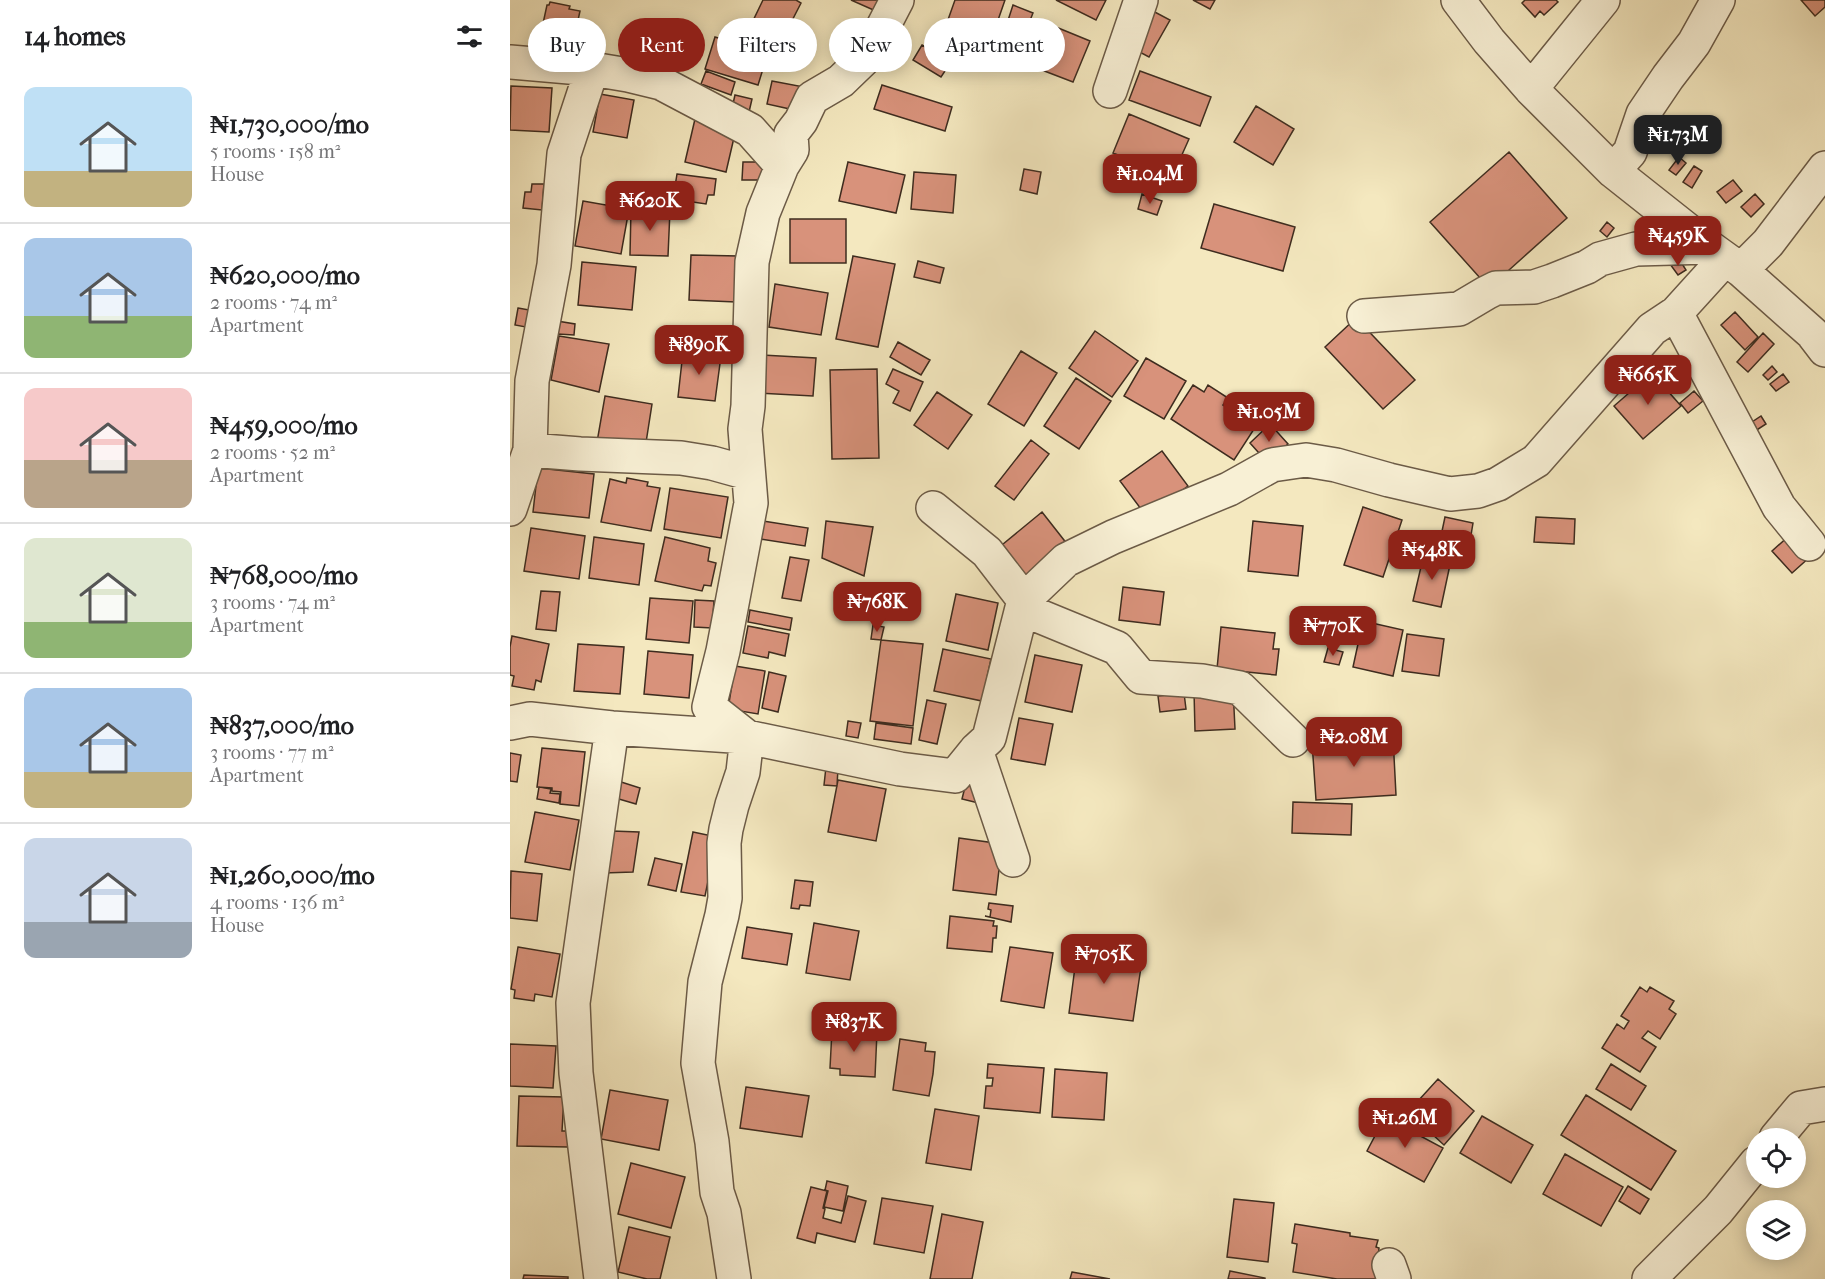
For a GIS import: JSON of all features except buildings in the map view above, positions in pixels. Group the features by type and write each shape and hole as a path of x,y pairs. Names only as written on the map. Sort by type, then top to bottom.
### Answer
{"street":[{"path":"747,737 709,707 723,651 751,503 745,429 748,406 752,261 763,213 782,166 792,150 791,134 801,121 812,98 841,81 869,54 897,0"},
{"path":"1110,92 1141,0"},
{"path":"1458,0 1489,41 1531,89 1613,171 1725,259 1812,333 1825,350"},
{"path":"1531,89 1603,0"},
{"path":"1613,171 1630,152 1643,114 1694,43 1718,0"},
{"path":"510,62 528,64"},
{"path":"606,71 662,83 750,130 782,166"},
{"path":"510,509 530,450 521,379 554,265 564,154 591,72"},
{"path":"1364,316 1459,309 1496,288 1534,287 1587,267 1600,259 1636,249 1725,259 1768,243 1825,168"},
{"path":"510,723 530,719 612,728 747,737 900,769 955,776 989,738 1023,604 1066,560 1113,537 1229,489 1272,465 1306,460 1336,465 1450,495 1478,491 1498,484 1536,461 1652,329 1676,313 1725,259"},
{"path":"1676,313 1779,507 1809,544"},
{"path":"530,450 681,458 712,463 748,473"},
{"path":"933,508 987,552 1023,604 1117,648 1141,676 1202,681 1240,688 1293,740"},
{"path":"602,1279 576,1073 573,1003 612,728"},
{"path":"734,1279 724,1213 717,1192 712,1142 698,1063 705,982 725,898 726,829 743,772 747,737"},
{"path":"976,750 1013,860"},
{"path":"1784,1128 1801,1108 1825,1104"},
{"path":"1649,1279 1718,1210 1746,1175"}]}
